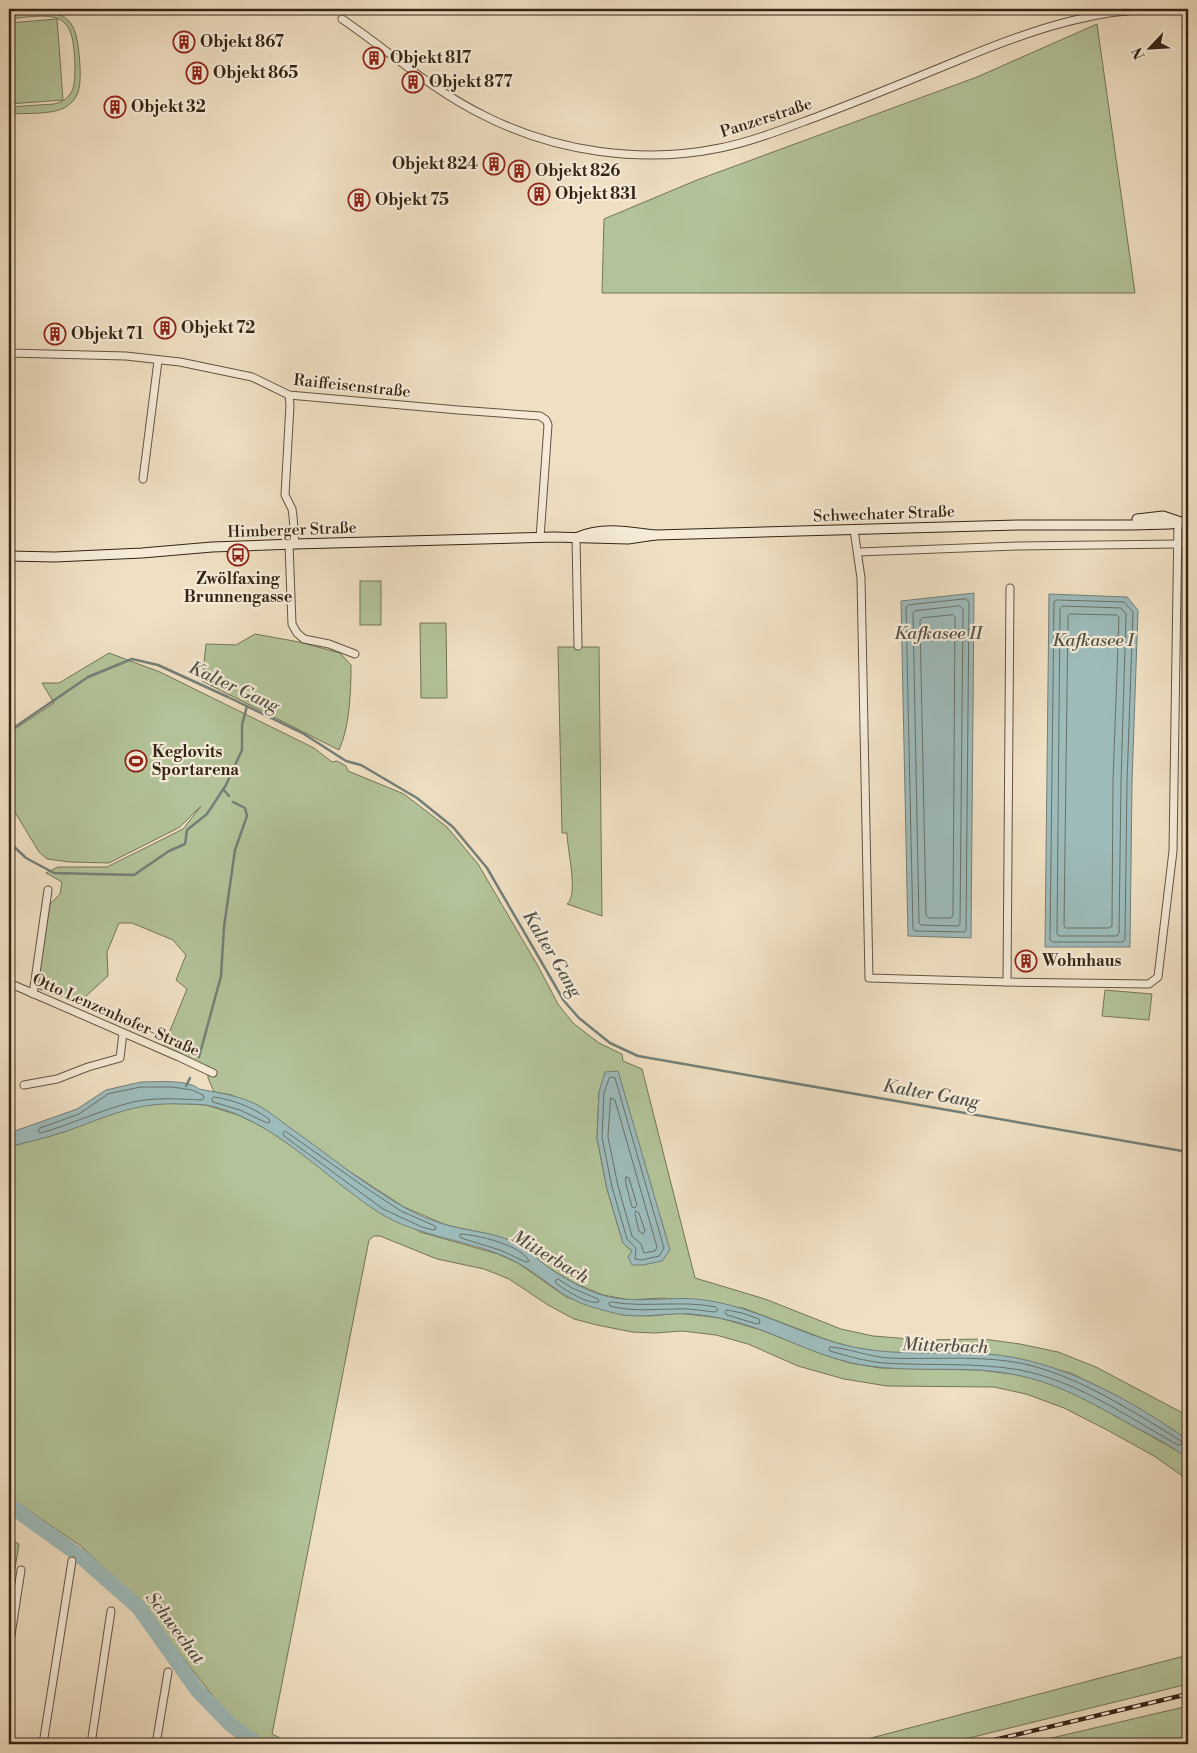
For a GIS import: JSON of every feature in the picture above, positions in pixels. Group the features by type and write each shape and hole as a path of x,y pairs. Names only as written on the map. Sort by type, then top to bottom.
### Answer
{"main road":[{"name":"Schwechater Straße","path":"576,537 606,530 655,535 1170,524 1178,521 1188,521"},
{"name":"Himberger Straße","path":"9,556 55,557 132,554 212,547 576,537"}],"street":[{"name":"Panzerstraße","path":"342,18 423,78 483,116 524,134 563,145 618,154 641,155 710,150 758,139 917,78 999,43 1044,28 1084,18 1123,13 1166,9 1188,11"},
{"name":"Raiffeisenstraße","path":"9,353 126,356 180,362 252,377 289,395 540,416 546,420 548,425 540,538"},
{"path":"143,480 158,361"},
{"path":"289,395 285,495 292,509 293,516 292,624 304,639 329,644 355,654"},
{"path":"854,530 861,578 868,978 1149,984 1158,977 1173,851 1178,521"},
{"path":"576,537 578,646"},
{"path":"858,552 1017,546 1178,544"},
{"path":"1007,982 1010,588"},
{"path":"33,994 48,890"},
{"name":"Otto Lenzenhofer-Straße","path":"9,983 179,1057 212,1074"},
{"path":"24,1085 57,1079 88,1067 120,1058 123,1033"},
{"path":"43,1744 72,1561"},
{"path":"9,1648 21,1570"},
{"path":"91,1744 111,1610"},
{"path":"156,1744 168,1672"}],"green space":[{"path":"48,12 66,18 75,32 80,67 78,94 71,103 60,110 9,114 9,107 60,102 69,96 74,86 74,54 70,31 66,25 59,19 48,16 9,19 9,14"},
{"path":"57,19 63,100 9,104 9,23"},
{"path":"1097,24 1135,293 602,293 604,219 697,180 977,77"},
{"path":"360,581 381,581 381,625 360,625"},
{"path":"420,623 446,623 447,698 421,698"},
{"path":"255,634 299,642 340,653 351,665 348,719 339,750 202,681 206,644 236,645"},
{"path":"558,647 599,647 602,916 567,904 572,891 572,871 567,833 562,833"},
{"path":"109,653 160,672 314,748 332,762 337,761 346,766 348,771 404,794 447,827 478,864 558,1004 573,1023 599,1043 622,1054 623,1061 642,1069 695,1278 765,1299 841,1329 873,1336 923,1340 983,1339 1058,1352 1096,1367 1188,1417 1188,1440 1118,1397 1071,1373 988,1354 888,1353 856,1348 830,1341 743,1308 662,1298 630,1300 603,1295 574,1283 496,1236 446,1225 404,1207 232,1095 214,1092 208,1078 208,1068 163,1048 187,989 176,980 186,955 173,940 132,923 119,923 107,952 108,976 85,997 73,1000 36,988 50,904 60,894 62,882 46,873 58,867 107,867 183,829 201,806 180,827 109,863 70,862 47,859 39,852 10,804 13,799 9,799 9,733 54,703 42,683 59,683","holes":["599,1092 643,1265 623,1243 607,1189 597,1138"]},
{"path":"1105,990 1152,994 1149,1020 1102,1016"},
{"path":"168,1103 206,1105 238,1115 265,1128 420,1232 498,1254 518,1263 566,1297 624,1315 651,1316 678,1313 720,1318 761,1330 850,1363 880,1368 980,1370 1020,1375 1049,1383 1084,1398 1181,1453 1188,1458 1188,1480 1154,1456 1109,1431 1064,1408 1026,1394 994,1387 887,1386 844,1379 798,1366 748,1344 716,1335 682,1331 632,1332 597,1325 574,1319 548,1305 509,1279 484,1269 437,1259 380,1236 374,1236 369,1240 272,1734 292,1744 261,1744 231,1719 139,1602 81,1546 9,1497 9,1147 64,1132 91,1120 135,1106"},
{"path":"9,1539 19,1544 9,1606"},
{"path":"1188,1655 1188,1684 945,1744 869,1744 871,1738"},
{"path":"1188,1706 1188,1744 1026,1744"}],"water":[{"name":"Kafkasee II","path":"974,593 971,938 908,936 901,601"},
{"name":"Kafkasee I","path":"1049,594 1127,597 1138,610 1132,782 1130,947 1045,947"},
{"path":"618,1071 670,1250 662,1261 643,1265 632,1265 628,1257 632,1251 623,1243 607,1189 597,1138 599,1092 605,1072"},
{"path":"141,1082 187,1084 199,1089 231,1095 254,1103 361,1180 407,1209 441,1223 502,1237 526,1249 558,1274 602,1295 640,1300 691,1299 724,1304 743,1309 819,1337 858,1348 906,1353 987,1354 1014,1357 1041,1364 1093,1384 1143,1410 1188,1440 1188,1458 1161,1441 1078,1396 1022,1376 979,1370 899,1369 868,1366 835,1359 753,1327 719,1318 685,1314 623,1315 581,1303 571,1299 516,1262 499,1254 429,1234 394,1221 358,1198 275,1135 253,1122 230,1112 206,1105 149,1105 9,1147 9,1133 77,1109 106,1090"}],"waterway":[{"name":"Kalter Gang","path":"9,731 88,677 132,659 158,665 304,734 346,761 361,765 417,798 453,827 487,868 564,1001 579,1018 610,1043 638,1056 1188,1152"},
{"path":"9,842 26,858 54,873 134,875 169,851 185,844 187,830 207,814 226,785 242,750 242,725 247,706"},
{"path":"223,789 229,796"},
{"path":"199,1057 221,976 224,927 235,850 247,816 245,808 233,802"},
{"path":"186,1086 190,1078"},
{"name":"Schwechat","path":"9,1505 80,1556 138,1607 197,1690 231,1725 257,1744"}],"railway":[{"path":"977,1744 1188,1694"}],"place":[{"name":"Objekt 867","path":"184,42"},
{"name":"Objekt 817","path":"374,58"},
{"name":"Objekt 865","path":"197,73"},
{"name":"Objekt 877","path":"413,82"},
{"name":"Objekt 32","path":"115,107"},
{"name":"Objekt 824","path":"494,164"},
{"name":"Objekt 826","path":"519,171"},
{"name":"Objekt 831","path":"539,194"},
{"name":"Objekt 75","path":"359,200"},
{"name":"Objekt 72","path":"165,328"},
{"name":"Objekt 71","path":"55,334"},
{"name":"Zwölfaxing Brunnengasse","path":"238,555"},
{"name":"Keglovits Sportarena","path":"136,761"},
{"name":"Wohnhaus","path":"1026,961"}],"water label":[{"name":"Mitterbach","path":"550,1257"},
{"name":"Mitterbach","path":"945,1346"}]}
